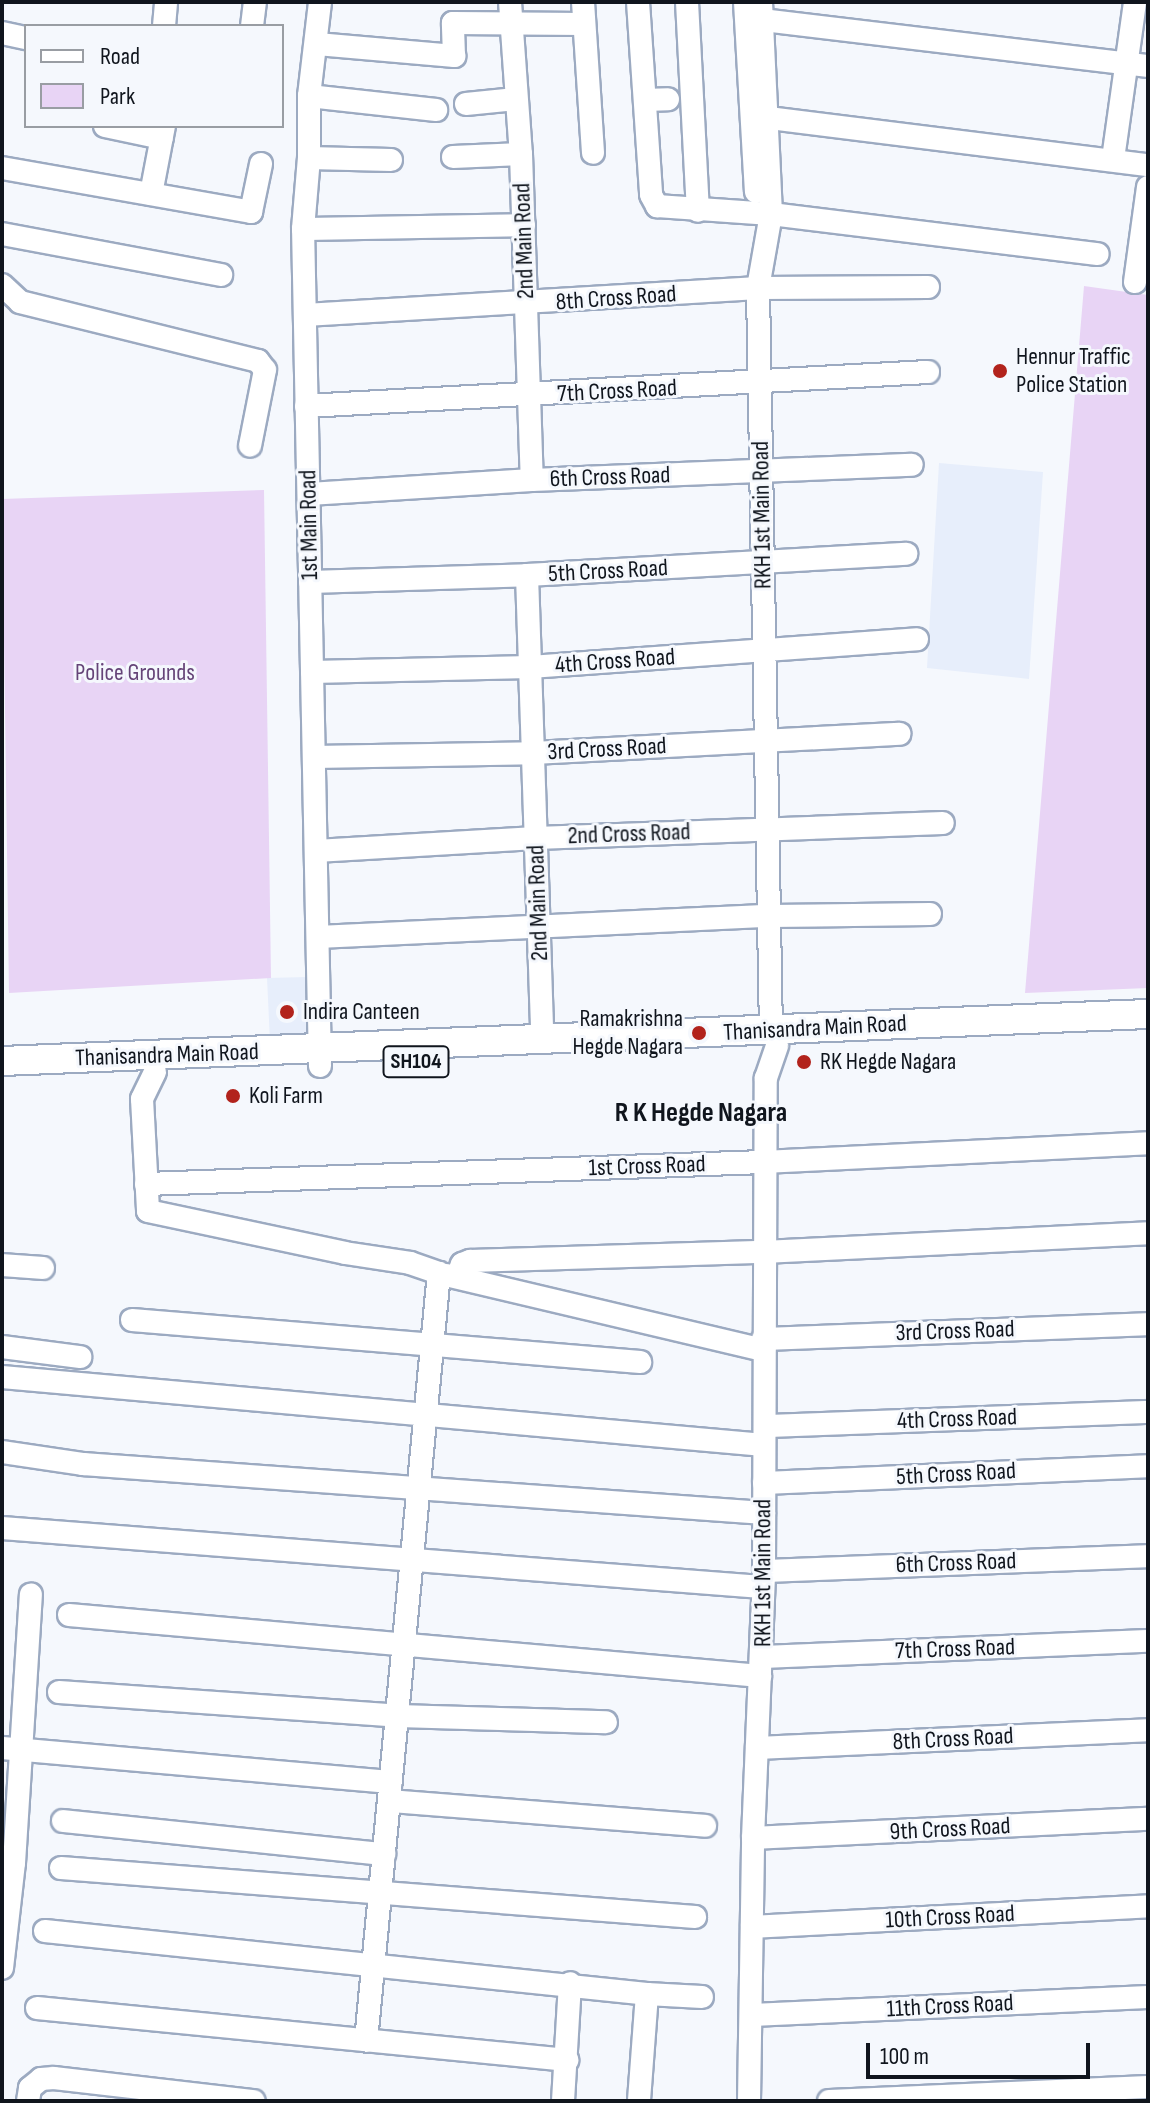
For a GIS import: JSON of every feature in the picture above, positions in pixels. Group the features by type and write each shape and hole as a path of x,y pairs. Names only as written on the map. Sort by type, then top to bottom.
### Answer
{"main road":[{"name":"Thanisandra Main Road","path":"2,1061 320,1058 776,1038 1148,1014"},
{"name":"Thanisandra Main Road","path":"2,1077 155,1072 542,1038 1148,1034"}],"street":[{"path":"164,24 166,2"},
{"path":"252,24 255,2"},
{"name":"1st Main Road","path":"320,2 309,96 309,158 303,229 320,1058"},
{"name":"2nd Main Road","path":"510,2 521,154 532,480"},
{"path":"638,2 652,203 698,211 764,214 1098,254"},
{"path":"687,2 698,211"},
{"path":"745,2 764,214"},
{"path":"1113,159 1137,64 1135,2"},
{"path":"761,11 1137,64"},
{"name":"RKH 1st Main Road","path":"749,2101 753,1838 763,1579 766,1078 776,1038 769,916 758,288 769,118 761,11"},
{"path":"317,44 454,56 453,23 511,26 583,13 593,153"},
{"path":"2,33 24,38"},
{"path":"309,96 436,110"},
{"path":"466,104 516,99"},
{"path":"645,100 668,99"},
{"path":"769,118 1148,165"},
{"path":"124,128 163,132 151,194"},
{"path":"453,157 521,154"},
{"path":"309,158 391,160"},
{"path":"2,168 251,212 261,164"},
{"path":"1135,282 1148,187"},
{"path":"303,229 524,225"},
{"path":"2,234 221,275"},
{"path":"2,285 20,302 253,358 263,364 265,370 250,446"},
{"name":"8th Cross Road","path":"305,315 526,305 758,288 928,287"},
{"name":"7th Cross Road","path":"306,406 527,397 928,372"},
{"name":"6th Cross Road","path":"309,494 532,480 912,465"},
{"name":"5th Cross Road","path":"310,582 527,575 906,554"},
{"name":"2nd Main Road","path":"527,575 542,1038"},
{"name":"4th Cross Road","path":"312,672 530,667 917,639"},
{"name":"3rd Cross Road","path":"314,757 533,753 900,734"},
{"name":"2nd Cross Road","path":"316,851 536,838 943,823"},
{"path":"318,937 769,916 930,914"},
{"path":"146,1184 142,1099 155,1072"},
{"name":"1st Cross Road","path":"146,1184 764,1162 1148,1143"},
{"name":"3rd Cross Road","path":"146,1184 148,1211 345,1253 410,1263 448,1275 763,1345 1148,1324"},
{"path":"366,2041 434,1346 448,1275 470,1261 764,1252 1148,1233"},
{"path":"2,1265 43,1268"},
{"path":"132,1320 640,1362"},
{"path":"2,1347 80,1357"},
{"name":"4th Cross Road","path":"2,1377 428,1415 765,1435 1148,1412"},
{"path":"2,1452 83,1464 764,1513"},
{"name":"5th Cross Road","path":"764,1483 1148,1466"},
{"name":"6th Cross Road","path":"2,1528 414,1561 763,1579 1148,1556"},
{"path":"2,1968 12,1750 31,1595"},
{"name":"7th Cross Road","path":"69,1615 405,1646 761,1667 1148,1641"},
{"path":"59,1692 398,1716 606,1722"},
{"name":"8th Cross Road","path":"757,1748 1148,1730"},
{"path":"12,1750 705,1826"},
{"name":"9th Cross Road","path":"753,1838 1148,1819"},
{"path":"63,1821 384,1854"},
{"path":"61,1868 695,1917"},
{"name":"10th Cross Road","path":"752,1927 1148,1906"},
{"path":"45,1931 570,1983 647,1994 702,1997"},
{"path":"563,2101 570,1983"},
{"path":"639,2101 647,1994"},
{"name":"11th Cross Road","path":"752,2015 1148,1997"},
{"path":"37,2008 567,2060"},
{"path":"28,2101 30,2088 41,2079 54,2078 254,2101"},
{"path":"829,2101 1148,2087"}],"shaded area":[{"path":"939,463 1043,472 1029,679 927,668"},
{"path":"307,977 309,1040 270,1042 267,978"}],"green space":[{"path":"1084,286 1148,295 1148,988 1025,993"},
{"name":"Police Grounds","path":"264,490 271,978 9,993 2,499"}],"place":[{"name":"Hennur Traffic Police Station","path":"1000,371"},
{"name":"Indira Canteen","path":"287,1012"},
{"name":"Ramakrishna Hegde Nagara","path":"699,1033"},
{"name":"RK Hegde Nagara","path":"804,1062"},
{"name":"Koli Farm","path":"233,1096"}],"district":[{"name":"R K Hegde Nagara","path":"701,1113"}]}
